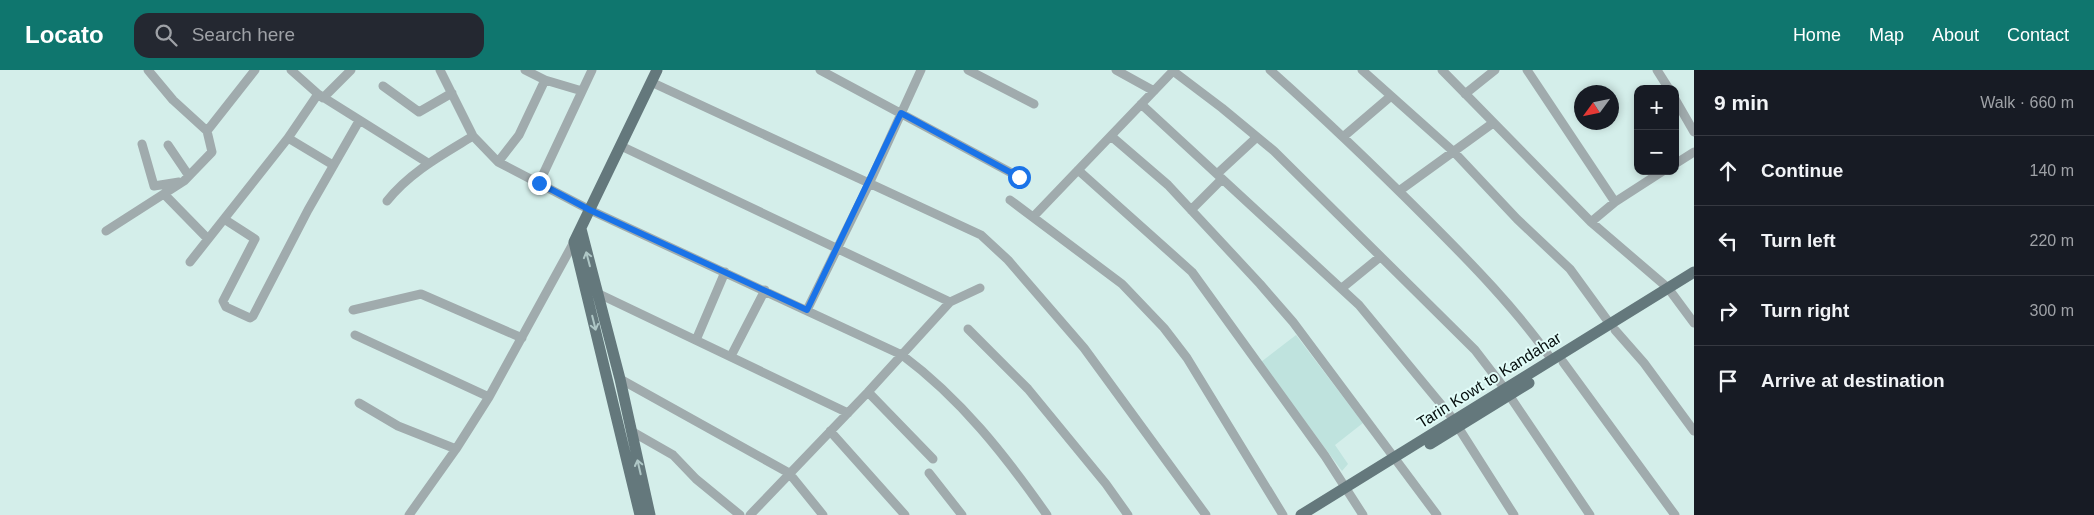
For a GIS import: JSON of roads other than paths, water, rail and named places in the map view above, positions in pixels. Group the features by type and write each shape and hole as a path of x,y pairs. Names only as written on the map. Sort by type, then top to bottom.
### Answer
{"main road":[{"path":"640,515 574,242 657,70"},
{"path":"581,229 620,379 650,515"},
{"name":"Tarin Kowt to Kandahar","path":"1301,515 1348,491 1397,461 1670,291 1694,272"},
{"name":"Tarin Kowt to Kandahar","path":"1670,291 1694,281"},
{"name":"Tarin Kowt to Kandahar","path":"1316,515 1348,491"}],"street":[{"path":"106,232 187,178 212,152 206,131 174,100 148,70"},
{"path":"206,131 255,70"},
{"path":"292,70 321,96 428,163"},
{"path":"190,262 321,96 351,70"},
{"path":"440,70 473,136 498,162 590,210 902,355 980,426 1017,473 1046,515"},
{"path":"525,70 544,80 582,90"},
{"path":"539,183 592,70"},
{"path":"820,70 1019,177"},
{"path":"807,310 869,184 921,70"},
{"path":"968,70 1034,104"},
{"path":"1116,70 1154,90"},
{"path":"1270,70 1399,191 1472,265 1557,361 1676,515"},
{"path":"1362,70 1454,152 1517,219 1570,269 1694,430"},
{"path":"1442,70 1591,222 1670,291 1694,323"},
{"path":"1465,94 1495,70"},
{"path":"1527,70 1615,202"},
{"path":"1657,70 1666,85"},
{"path":"1034,216 1173,71 1274,151 1475,350 1507,392 1590,515"},
{"path":"498,162 519,135 544,80"},
{"path":"651,82 981,235 1008,260 1084,348 1206,515"},
{"path":"383,86 419,112 452,93"},
{"path":"1343,137 1391,96"},
{"path":"1141,104 1359,305 1456,424 1514,515"},
{"path":"1679,106 1694,132"},
{"path":"224,219 255,239 223,301 226,307 250,318 253,316 333,165 359,121"},
{"path":"1399,191 1493,123"},
{"path":"387,201 399,186 428,163 473,136"},
{"path":"1111,136 1168,185 1293,322 1437,515"},
{"path":"1190,210 1257,137"},
{"path":"288,138 333,165"},
{"path":"142,144 154,186 187,178"},
{"path":"168,145 187,178"},
{"path":"621,146 950,302"},
{"path":"1679,161 1694,152"},
{"path":"1078,170 1192,272 1348,491 1363,515"},
{"path":"1591,222 1615,202 1657,175"},
{"path":"164,194 208,239"},
{"path":"1010,200 1034,216 1122,284 1164,328 1187,358 1283,515"},
{"path":"409,515 456,449 489,397 574,242"},
{"path":"1342,288 1380,257"},
{"path":"696,340 726,272"},
{"path":"750,515 868,392 950,302 980,288"},
{"path":"730,356 764,290"},
{"path":"597,292 848,413"},
{"path":"353,310 421,294 522,338"},
{"path":"968,329 1028,389 1106,484 1128,515"},
{"path":"354,335 489,397"},
{"path":"620,379 789,473 823,515"},
{"path":"868,392 933,459"},
{"path":"359,404 398,426 456,449"},
{"path":"830,431 905,515"},
{"path":"632,432 673,456 696,479 740,515"},
{"path":"929,474 962,515"}]}
